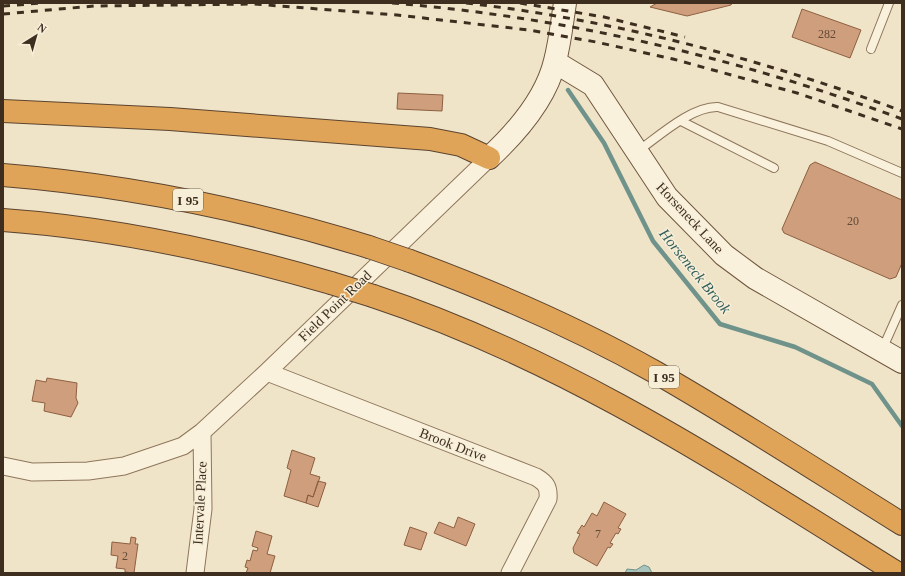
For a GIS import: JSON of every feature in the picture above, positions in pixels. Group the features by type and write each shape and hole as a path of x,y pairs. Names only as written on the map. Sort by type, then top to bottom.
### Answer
{"highway":[{"path":"3,111 170,119 430,140 461,144 489,158"},
{"name":"I 95","path":"3,175 89,184 196,202 303,227 410,261 509,300 607,346 655,372 902,524"},
{"path":"3,220 71,227 178,245 232,256 331,282 440,320 491,341 589,388 684,441 897,573"},
{"path":"794,457 902,515"},
{"path":"822,526 885,573"}],"main road":[{"name":"Field Point Road","path":"489,158 526,120 542,93 555,62 565,3"},
{"name":"Horseneck Lane","path":"555,62 593,85 667,197 724,255 756,278 902,362"}],"street":[{"name":"Field Point Road","path":"3,466 32,472 88,471 124,466 184,446 202,432 267,372 489,158"},
{"name":"Brook Drive","path":"267,372 536,477 545,483 549,489 548,499 510,573"},
{"name":"Intervale Place","path":"196,573 203,509 202,432"}],"lane":[{"path":"871,49 889,3"},
{"path":"637,152 697,110 708,106 718,107 828,141 902,173"},
{"path":"681,121 774,168"},
{"path":"881,350 902,305"}],"water":[{"path":"644,565 649,567 652,573 625,573 627,569 636,570"}],"building":[{"path":"657,3 732,3 731,5 687,16 650,7"},
{"path":"802,9 861,30 850,58 792,37"},
{"path":"398,93 443,95 442,111 397,109"},
{"path":"815,162 902,200 902,263 896,277 890,279 784,233 782,229 810,165"},
{"path":"47,378 77,383 76,398 78,403 71,417 44,411 45,403 32,401 36,380 46,382"},
{"path":"292,450 315,458 310,474 320,477 313,497 308,495 306,503 284,496 291,470 287,468"},
{"path":"318,481 326,483 318,507 306,503 308,495 313,497"},
{"path":"604,502 626,514 618,528 621,529 618,534 616,533 610,543 613,544 610,548 608,547 597,566 574,553 573,548 580,534 577,533 582,525 584,527 592,513 597,516"},
{"path":"458,517 475,524 466,546 434,533 439,522 454,528"},
{"path":"410,527 427,533 421,550 404,545"},
{"path":"256,531 272,536 267,554 275,556 270,573 246,573 248,568 245,567 247,560 250,561 253,550 257,551 258,548 252,546"},
{"path":"131,537 136,538 135,544 138,544 134,573 125,572 125,569 116,568 118,556 111,555 112,542 130,544"}],"waterway":[{"name":"Horseneck Brook","path":"568,90 604,143 653,241 720,324 795,347 872,384 902,426"}],"railway":[{"path":"3,6 42,3"},
{"path":"392,3 522,18 651,43 778,77 902,119"},
{"path":"466,3 522,10 577,20 687,44 741,58 849,92 902,111"},
{"path":"520,3 604,17 685,37"},
{"path":"3,14 94,6 254,4 397,15 529,30 596,42 673,59 797,93 902,129"}]}
